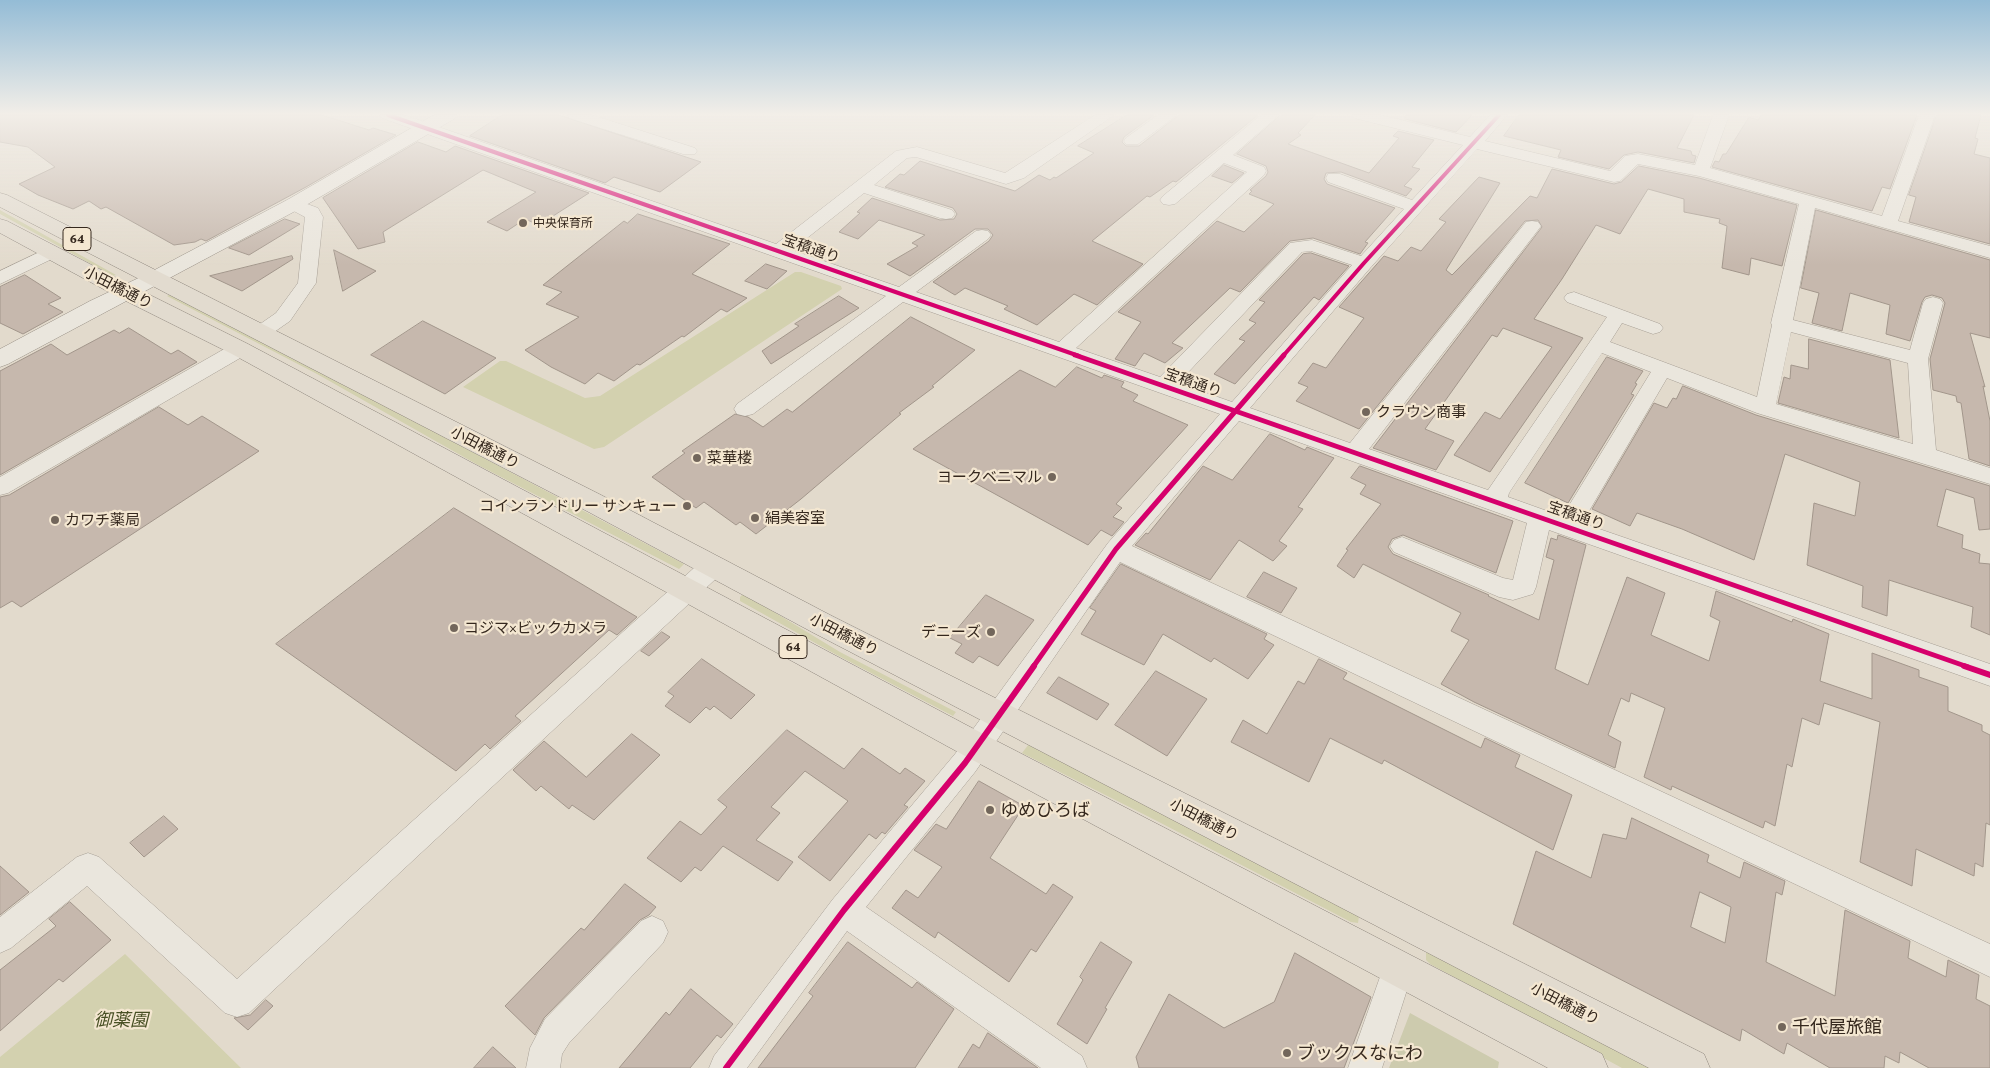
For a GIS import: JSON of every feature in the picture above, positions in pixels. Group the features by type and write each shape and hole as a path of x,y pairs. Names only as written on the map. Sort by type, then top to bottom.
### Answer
{"main road":[{"name":"小田橋通り","path":"0,198 155,279 250,341 687,590 1588,1068"},
{"name":"小田橋通り","path":"0,225 126,292 250,341 592,502 1690,1068"}],"street":[{"path":"0,359 126,292 155,279 294,204 361,165"},
{"name":"宝積通り","path":"531,165 1990,675"},
{"path":"779,251 888,165"},
{"path":"959,165 1006,179 1032,165"},
{"path":"1169,200 1211,165"},
{"path":"1062,350 1258,171 1243,165"},
{"path":"726,1068 844,910 978,746 1116,549 1234,410 1364,263 1455,165"},
{"path":"1562,165 1614,177 1626,165"},
{"path":"1669,165 1701,171 1808,200 1990,252"},
{"path":"1701,171 1703,165"},
{"path":"1888,223 1909,165"},
{"path":"1334,178 1416,207"},
{"path":"860,186 946,214"},
{"path":"1765,408 1781,323 1808,200"},
{"path":"0,487 250,341 283,317 307,283 314,217 312,212 294,204"},
{"path":"1356,454 1360,446 1532,226"},
{"path":"745,409 982,235"},
{"path":"1163,386 1296,247 1312,245 1364,263"},
{"path":"0,278 50,253"},
{"path":"1574,298 1653,328"},
{"path":"1925,454 1918,359 1934,302"},
{"path":"1496,502 1498,492 1618,315"},
{"path":"1781,323 1918,359"},
{"path":"1597,344 1765,408 1925,454 1990,476"},
{"path":"1566,526 1573,518 1662,370"},
{"path":"1402,546 1499,587 1513,590 1524,587 1540,517"},
{"path":"1116,549 1990,962"},
{"path":"0,938 88,867 237,1001 713,566"},
{"path":"844,910 1070,1068"},
{"path":"543,1068 543,1056 546,1046 557,1031 652,932"},
{"path":"1364,1068 1398,968"}],"green space":[{"path":"0,210 116,275 113,276 0,214"},
{"path":"795,272 801,272 841,286 842,289 604,447 594,449 463,387 500,361 506,361 585,398 600,396"},
{"path":"172,293 684,564 679,569 478,465 317,374 167,296"},
{"path":"742,595 746,595 840,652 956,712 953,716 835,654 740,601"},
{"path":"1032,740 1359,916 1358,923 1351,922 1022,753"},
{"path":"1430,952 1650,1068 1622,1068 1430,964 1426,960 1426,953"},
{"name":"御薬園","path":"125,954 241,1068 0,1068 0,1057"}],"shaded area":[{"path":"1410,1013 1499,1062 1498,1068 1389,1068"}],"building":[{"path":"52,165 344,165 206,241 201,239 195,242 174,245 106,207 101,209 89,201 73,209 38,195 19,184 55,167"},
{"path":"379,165 509,165 589,193 539,225 525,219 507,231 487,222 536,192 483,170 383,232 385,242 358,249 323,198"},
{"path":"553,165 697,165 660,192 614,177 605,183"},
{"path":"916,165 932,165 1015,191 1039,175 1050,180 1054,177 1056,178 1076,165 1197,165 1176,182 1173,181 1150,197 1147,196 1092,241 1143,264 1097,305 1074,294 1037,325 1004,309 1008,306 965,288 955,295 933,282 989,241 993,235 988,229 975,229 910,276 887,264 918,246 912,243 925,235 879,220 858,239 839,232 860,213 857,212 872,198 940,220 954,219 957,214 953,208 885,187 900,174 904,175"},
{"path":"1224,165 1244,173 1232,183 1212,176"},
{"path":"1263,165 1346,165 1369,173 1376,165 1414,165 1412,167 1420,169 1404,186 1412,189 1406,196 1341,172 1326,173 1324,179 1327,184 1395,208 1365,242 1368,243 1360,254 1313,238 1290,241 1240,292 1230,288 1172,343 1183,348 1165,363 1144,353 1135,366 1115,359 1141,322 1118,312 1217,221 1244,232 1274,204 1249,194 1252,191 1250,190 1266,176 1268,172 1266,166"},
{"path":"1591,165 1613,165 1609,169"},
{"path":"1713,165 1899,165 1890,189 1882,187 1872,211 1712,167"},
{"path":"1920,165 1990,165 1990,244 1909,222 1916,197 1909,195"},
{"path":"1639,166 1699,178 1797,205 1782,266 1751,258 1749,275 1722,268 1727,226 1719,223 1720,219 1684,212 1684,199 1648,189 1620,234 1596,225 1534,319 1583,338 1490,472 1454,455 1485,412 1500,419 1552,347 1503,328 1497,337 1492,335 1425,429 1454,441 1436,470 1373,448 1542,227 1538,220 1525,221 1359,429 1296,401 1308,387 1298,383 1313,363 1326,368 1364,318 1339,307 1384,256 1398,261 1411,247 1421,251 1446,222 1439,219 1479,177 1500,183 1446,270 1452,275 1530,196 1537,198 1552,169 1614,184 1621,182"},
{"path":"1816,210 1990,260 1990,338 1970,333 1985,387 1983,386 1990,421 1990,466 1969,459 1961,403 1957,402 1956,396 1933,390 1930,359 1945,303 1942,298 1932,295 1925,297 1910,341 1886,334 1890,305 1850,293 1842,331 1812,323 1819,293 1801,288"},
{"path":"638,214 730,244 692,274 747,298 727,312 721,309 684,337 682,336 640,365 637,364 614,381 598,373 585,384 551,367 525,350 579,317 546,304 562,292 543,285 624,221 627,223"},
{"path":"285,219 300,224 249,255 229,248"},
{"path":"334,250 376,271 343,291"},
{"path":"1311,253 1349,266 1319,300 1314,297 1235,384 1214,374 1245,341 1239,339 1256,323 1249,320 1265,302 1259,300 1303,254"},
{"path":"292,256 293,259 242,291 210,276"},
{"path":"766,264 787,271 767,289 745,281"},
{"path":"25,275 61,298 48,304 63,312 23,334 0,323 0,287"},
{"path":"839,296 859,308 771,364 762,351 799,326 795,324"},
{"path":"911,317 975,350 932,386 934,387 899,413 901,414 801,499 756,534 740,522 736,525 704,502 696,508 652,477 685,453 682,451 735,414 748,417 763,427 787,409 792,412"},
{"path":"423,321 496,358 445,394 371,355"},
{"path":"129,328 171,354 178,350 197,362 0,475 0,371 51,344 67,355 114,330 119,333"},
{"path":"1809,339 1890,360 1899,438 1778,403 1784,377 1790,379 1791,365 1808,369"},
{"path":"1607,357 1643,371 1635,383 1637,384 1631,394 1634,395 1568,503 1525,483"},
{"name":"ヨークベニマル","path":"1077,367 1102,378 1104,375 1124,382 1121,387 1138,395 1133,401 1188,425 1116,504 1122,508 1113,517 1124,522 1112,536 1101,530 1088,545 913,449 1020,370 1055,387"},
{"path":"1683,386 1756,415 1990,486 1990,529 1979,530 1974,498 1946,489 1937,526 1963,535 1962,548 1980,554 1979,563 1990,564 1990,635 1971,627 1973,607 1889,580 1887,616 1862,607 1863,586 1807,565 1814,503 1855,516 1860,482 1785,454 1754,560 1682,529 1637,513 1630,526 1592,509 1654,403 1667,408 1673,398 1676,399"},
{"path":"159,407 188,425 202,416 259,451 21,607 12,601 0,608 0,497 9,495"},
{"path":"1270,434 1305,450 1307,447 1334,458 1298,507 1303,509 1279,541 1287,546 1273,561 1239,540 1210,580 1135,545 1146,533 1148,534 1203,466 1232,480"},
{"path":"1360,466 1513,521 1496,573 1403,535 1392,539 1388,547 1393,554 1489,595 1539,620 1554,560 1546,557 1551,538 1557,540 1558,535 1586,545 1555,669 1588,685 1627,577 1665,593 1651,635 1709,661 1720,621 1710,616 1716,591 1792,622 1793,619 1829,634 1820,681 1872,699 1872,653 1919,670 1919,677 1948,687 1948,711 1982,725 1982,731 1990,735 1990,825 1986,823 1983,867 1975,863 1974,876 1916,849 1912,886 1860,862 1880,722 1824,703 1819,725 1802,718 1792,767 1787,764 1775,826 1765,821 1763,828 1672,786 1671,790 1644,777 1665,708 1631,693 1629,702 1621,698 1608,735 1621,742 1615,768 1474,702 1441,684 1469,640 1451,631 1461,613 1363,564 1354,578 1337,566 1348,550 1346,549 1381,504 1360,494 1366,485 1351,478"},
{"name":"コジマ×ビックカメラ","path":"454,508 637,617 617,635 609,630 515,716 521,721 490,749 485,744 456,771 276,644"},
{"path":"1121,564 1267,634 1264,639 1274,645 1248,679 1214,658 1211,662 1163,634 1144,665 1081,634 1096,611 1090,608"},
{"path":"1264,572 1297,588 1281,613 1247,597"},
{"path":"986,595 1034,620 998,666 979,656 973,663 955,653 962,644 950,638"},
{"path":"662,632 670,637 649,656 641,651"},
{"path":"702,659 755,695 731,719 714,706 710,710 706,707 690,723 665,706 674,696 668,692"},
{"path":"1319,659 1347,673 1343,679 1481,748 1485,738 1520,755 1515,767 1572,795 1553,850 1384,760 1382,764 1330,738 1309,782 1231,742 1243,720 1267,734 1298,681 1304,684"},
{"path":"1156,671 1207,699 1167,756 1115,725"},
{"path":"1059,677 1109,704 1097,720 1047,693"},
{"path":"787,730 844,769 862,748 900,774 905,768 925,781 904,805 908,807 885,834 882,832 876,839 869,834 830,881 798,857 848,801 805,771 771,807 780,813 756,840 793,862 778,881 723,846 701,871 695,867 681,882 647,858 680,821 701,835 727,807 718,800"},
{"path":"632,734 660,755 594,820 572,805 569,809 541,786 536,791 513,770 544,741 586,777"},
{"path":"979,781 1024,806 990,858 1046,894 1053,884 1073,897 1036,952 1031,949 1009,982 938,932 935,938 892,908 906,890 918,898 942,867 914,850 936,824 946,829"},
{"path":"164,816 178,829 144,857 130,843"},
{"path":"1632,818 1709,855 1707,862 1740,878 1744,862 1785,881 1782,895 1776,892 1766,962 1835,996 1845,910 1910,941 1908,958 1946,977 1948,960 1979,975 1976,999 1990,1006 1990,1068 1929,1068 1900,1052 1899,1063 1885,1056 1884,1068 1830,1068 1787,1043 1784,1054 1742,1029 1740,1041 1513,924 1536,851 1591,878 1603,834 1626,839","holes":["1700,892 1731,907 1725,943 1691,927"]},
{"path":"0,866 29,892 0,915"},
{"path":"625,884 656,907 649,915 640,920 544,1018 535,1035 505,1006 581,928 584,930"},
{"path":"70,902 111,940 63,982 59,979 0,1031 0,970 56,926 49,919"},
{"path":"848,942 912,988 917,982 954,1009 915,1068 758,1068 813,996 809,993"},
{"path":"1101,942 1132,962 1105,1008 1107,1009 1087,1044 1057,1024 1083,980 1080,977"},
{"path":"1295,953 1371,997 1344,1068 1139,1068 1136,1057 1169,994 1224,1028 1274,1002"},
{"path":"691,989 733,1024 721,1038 717,1035 690,1068 619,1068 666,1012 669,1015"},
{"path":"266,1000 273,1006 248,1030 234,1018 250,1015"},
{"path":"988,1033 1038,1068 958,1068 973,1044 979,1048"},
{"path":"493,1047 516,1068 474,1068"}],"cycle path":[{"path":"531,165 1990,675"},
{"path":"726,1068 844,910 965,763 1116,549 1364,263 1454,165"}],"place":[{"name":"中央保育所","path":"523,223"},
{"name":"クラウン商事","path":"1366,412"},
{"name":"菜華楼","path":"697,458"},
{"name":"ヨークベニマル","path":"1052,477"},
{"name":"コインランドリー サンキュー","path":"687,506"},
{"name":"絹美容室","path":"755,518"},
{"name":"カワチ薬局","path":"55,520"},
{"name":"コジマ×ビックカメラ","path":"454,628"},
{"name":"デニーズ","path":"991,632"},
{"name":"ゆめひろば","path":"990,810"},
{"name":"千代屋旅館","path":"1782,1027"},
{"name":"ブックスなにわ","path":"1287,1053"}]}
